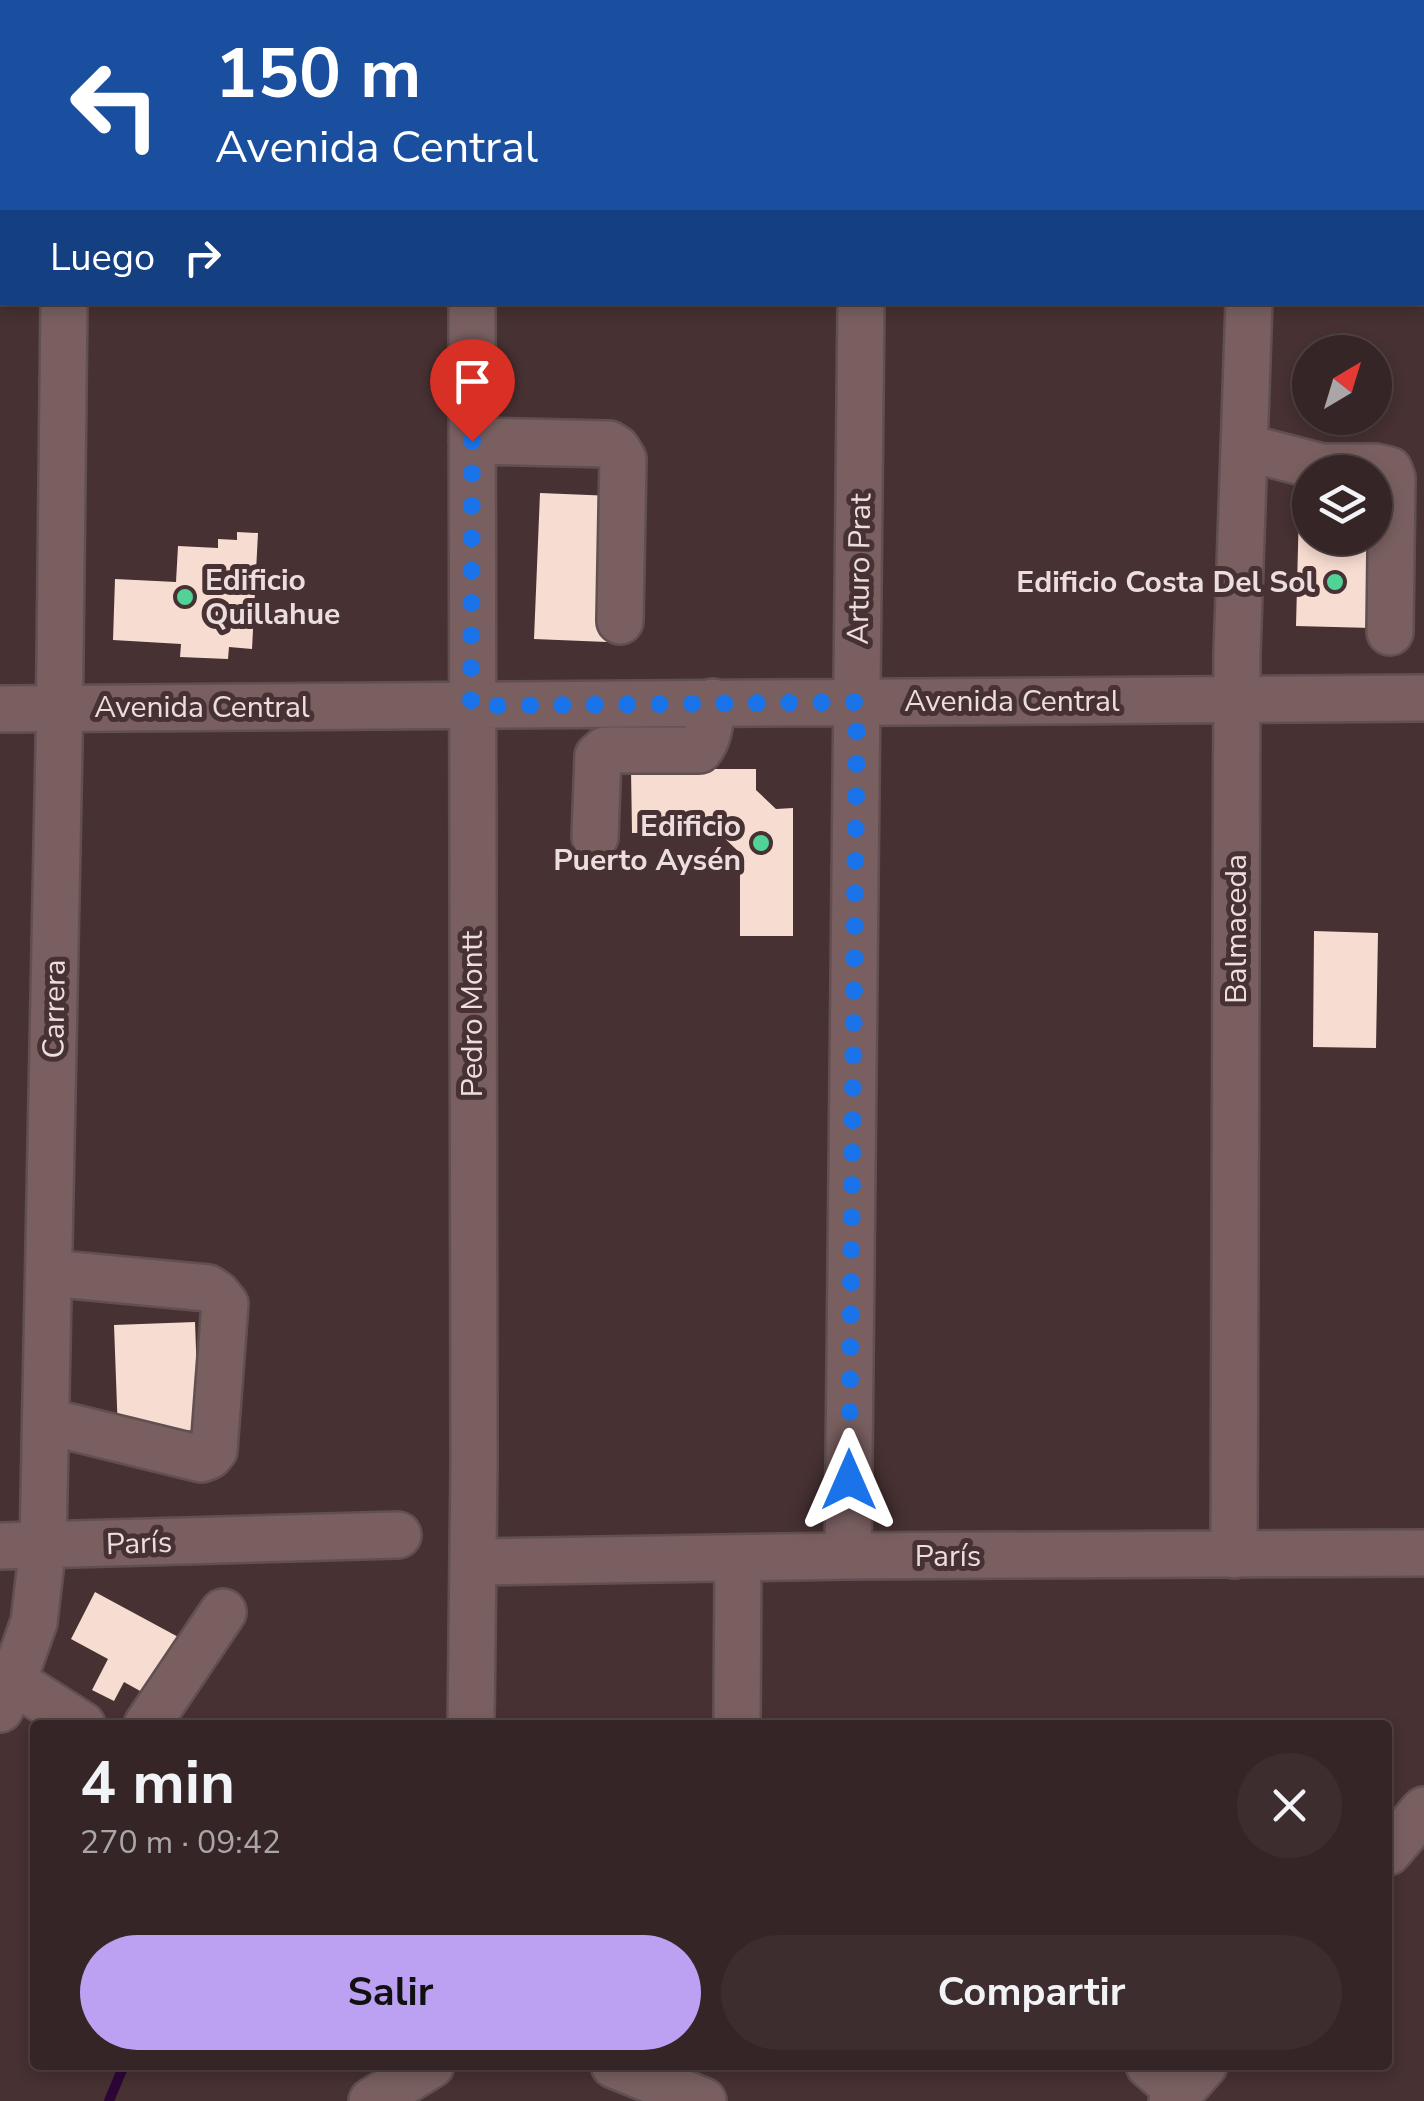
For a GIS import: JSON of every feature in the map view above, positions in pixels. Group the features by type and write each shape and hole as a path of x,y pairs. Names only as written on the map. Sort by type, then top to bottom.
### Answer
{"street":[{"name":"Carrera","path":"6,1695 34,1622 22,1546 46,1421 64,305"},
{"name":"Pedro Montt","path":"471,1720 472,305"},
{"name":"Arturo Prat","path":"848,1556 861,305"},
{"name":"Balmaceda","path":"1234,1555 1236,700 1249,305"},
{"path":"472,441 609,444 617,449 623,459 620,621"},
{"path":"1244,447 1322,467 1376,466 1389,470 1390,632"},
{"name":"Avenida Central","path":"0,709 1424,698"},
{"path":"595,837 601,752 699,750 709,729 712,702"},
{"path":"46,1421 201,1459 209,1456 214,1450 225,1304 208,1288 49,1273"},
{"name":"París","path":"22,1546 398,1534"},
{"name":"París","path":"473,1562 1424,1553"},
{"path":"737,1720 738,1558"},
{"path":"150,1720 223,1612"},
{"path":"6,1695 69,1720"},
{"path":"1392,1847 1424,1810"},
{"path":"372,2101 422,2070"},
{"path":"624,2070 675,2095"}],"building":[{"path":"540,493 613,496 607,642 534,639"},
{"name":"Edificio Quillahue","path":"237,532 258,533 252,649 229,647 228,659 180,657 181,644 113,640 115,579 176,582 178,546 218,548 218,539 237,540"},
{"name":"Edificio Costa Del Sol","path":"1298,555 1374,555 1372,628 1296,626"},
{"name":"Edificio Puerto Aysén","path":"631,769 756,769 756,790 776,809 793,808 793,936 740,936 740,853 719,833 632,833"},
{"path":"1314,931 1378,933 1376,1048 1313,1047"},
{"path":"195,1322 199,1430 118,1433 114,1325"},
{"path":"95,1592 182,1639 151,1697 124,1682 114,1701 92,1690 108,1659 71,1639"}],"waterway":[{"path":"109,2101 122,2070"}],"place":[{"name":"Edificio Costa Del Sol","path":"1335,582"},
{"name":"Edificio Quillahue","path":"185,597"},
{"name":"Edificio Puerto Aysén","path":"761,843"}],"route":[{"path":"472,441 471,706 857,702 849,1480"}]}
